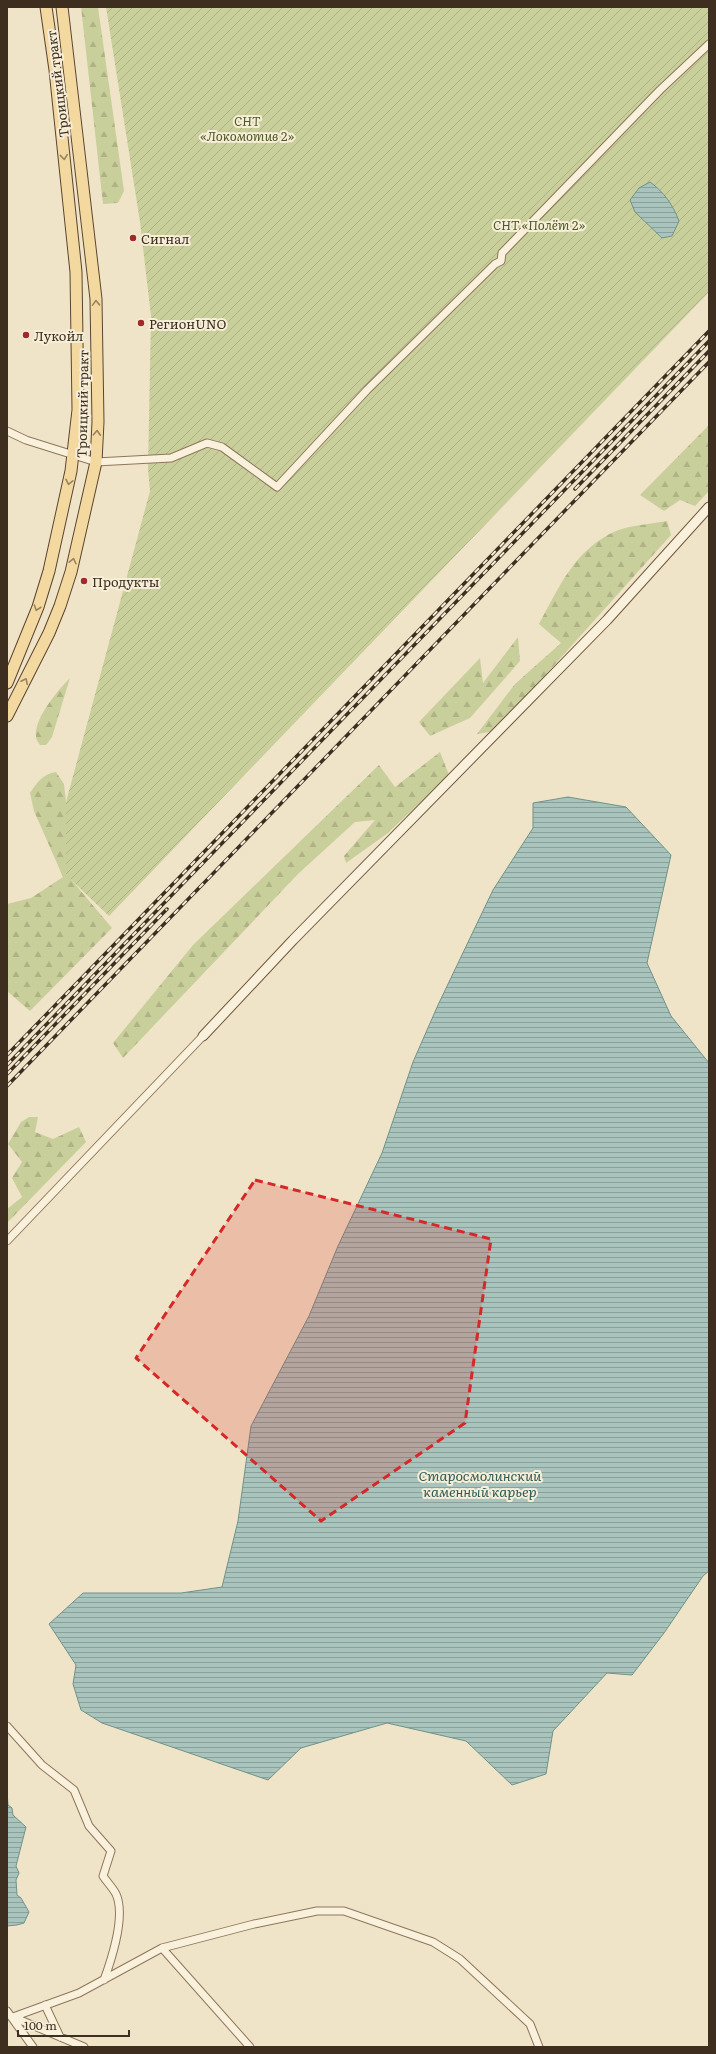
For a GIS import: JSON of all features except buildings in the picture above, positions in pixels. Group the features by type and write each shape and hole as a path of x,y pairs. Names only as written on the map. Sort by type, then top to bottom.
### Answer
{"main road":[{"name":"Троицкий тракт","path":"7,683 38,607 49,571 74,455 78,410 76,272 56,78 46,7"},
{"name":"Троицкий тракт","path":"7,716 49,633 60,606 71,572 96,462 98,422 96,299 62,7"}],"street":[{"path":"7,430 26,440 96,462 172,458 201,444 215,444 222,447 277,486 367,390 489,269 501,261 502,253 535,218 660,90 709,44"},
{"path":"7,1241 294,940 607,620 709,507"},
{"path":"7,1726 42,1765 74,1790 89,1826 111,1851 103,1876 116,1895 119,1918 113,1958 104,1980"},
{"path":"13,2017 79,1993 162,1948 258,1923 309,1912 344,1911 433,1942 460,1959 530,2024 539,2047"},
{"path":"162,1948 250,2047"},
{"path":"45,2005 60,2037"},
{"path":"7,2011 13,2017 33,2047"},
{"path":"13,2017 84,2047"}],"highlighted area":[{"path":"255,1180 491,1239 465,1423 321,1521 136,1358"}],"green space":[{"path":"81,7 98,7 124,191 118,203 103,204"},
{"name":"СНТ «Полёт 2»","path":"106,7 709,7 709,292 109,916 66,875 66,802 150,491 148,469 151,316 140,222"},
{"path":"709,425 709,491 695,506 680,500 664,511 640,495"},
{"path":"667,521 671,535 495,731 477,734 515,684 561,643 539,624 561,583 579,559 589,548 616,531 635,526"},
{"path":"518,637 520,661 470,718 430,736 419,722 480,658 483,683"},
{"path":"70,678 52,737 46,745 40,745 36,738 36,729 39,720 51,700"},
{"path":"440,752 449,775 388,833 346,863 344,856 375,820 355,822 298,874 123,1058 113,1043 193,945 379,765 395,787"},
{"path":"56,772 64,784 69,877 112,928 30,1011 7,991 7,904 31,898 63,877 34,811 30,793 43,777"},
{"path":"29,1117 38,1117 35,1132 53,1139 79,1127 86,1142 7,1223 7,1209 22,1197 12,1178 22,1162 8,1144 21,1122"}],"water":[{"path":"650,182 668,199 679,221 672,236 662,238 635,212 630,200 639,188"},
{"name":"Старосмолинский каменный карьер","path":"568,797 626,807 671,855 647,963 671,1016 709,1063 709,1571 703,1576 664,1633 632,1675 607,1673 553,1731 546,1774 512,1785 466,1741 387,1723 301,1748 268,1780 102,1723 81,1710 73,1684 76,1665 49,1624 83,1593 181,1593 222,1587 238,1521 251,1426 309,1316 338,1246 382,1153 413,1062 438,1005 493,890 533,828 533,803"},
{"path":"7,1791 8,1805 12,1808 13,1815 26,1827 16,1866 19,1873 16,1880 17,1895 21,1898 29,1912 24,1923 7,1926"}],"railway":[{"path":"7,1055 709,331"},
{"path":"7,1065 709,341"},
{"path":"575,489 709,351"},
{"path":"7,1086 709,362"},
{"path":"7,1074 167,909"}],"place":[{"name":"Сигнал","path":"133,238"},
{"name":"РегионUNO","path":"141,323"},
{"name":"Лукойл","path":"26,335"},
{"name":"Продукты","path":"84,581"}],"park label":[{"name":"СНТ «Локомотив 2»","path":"247,128"}]}
